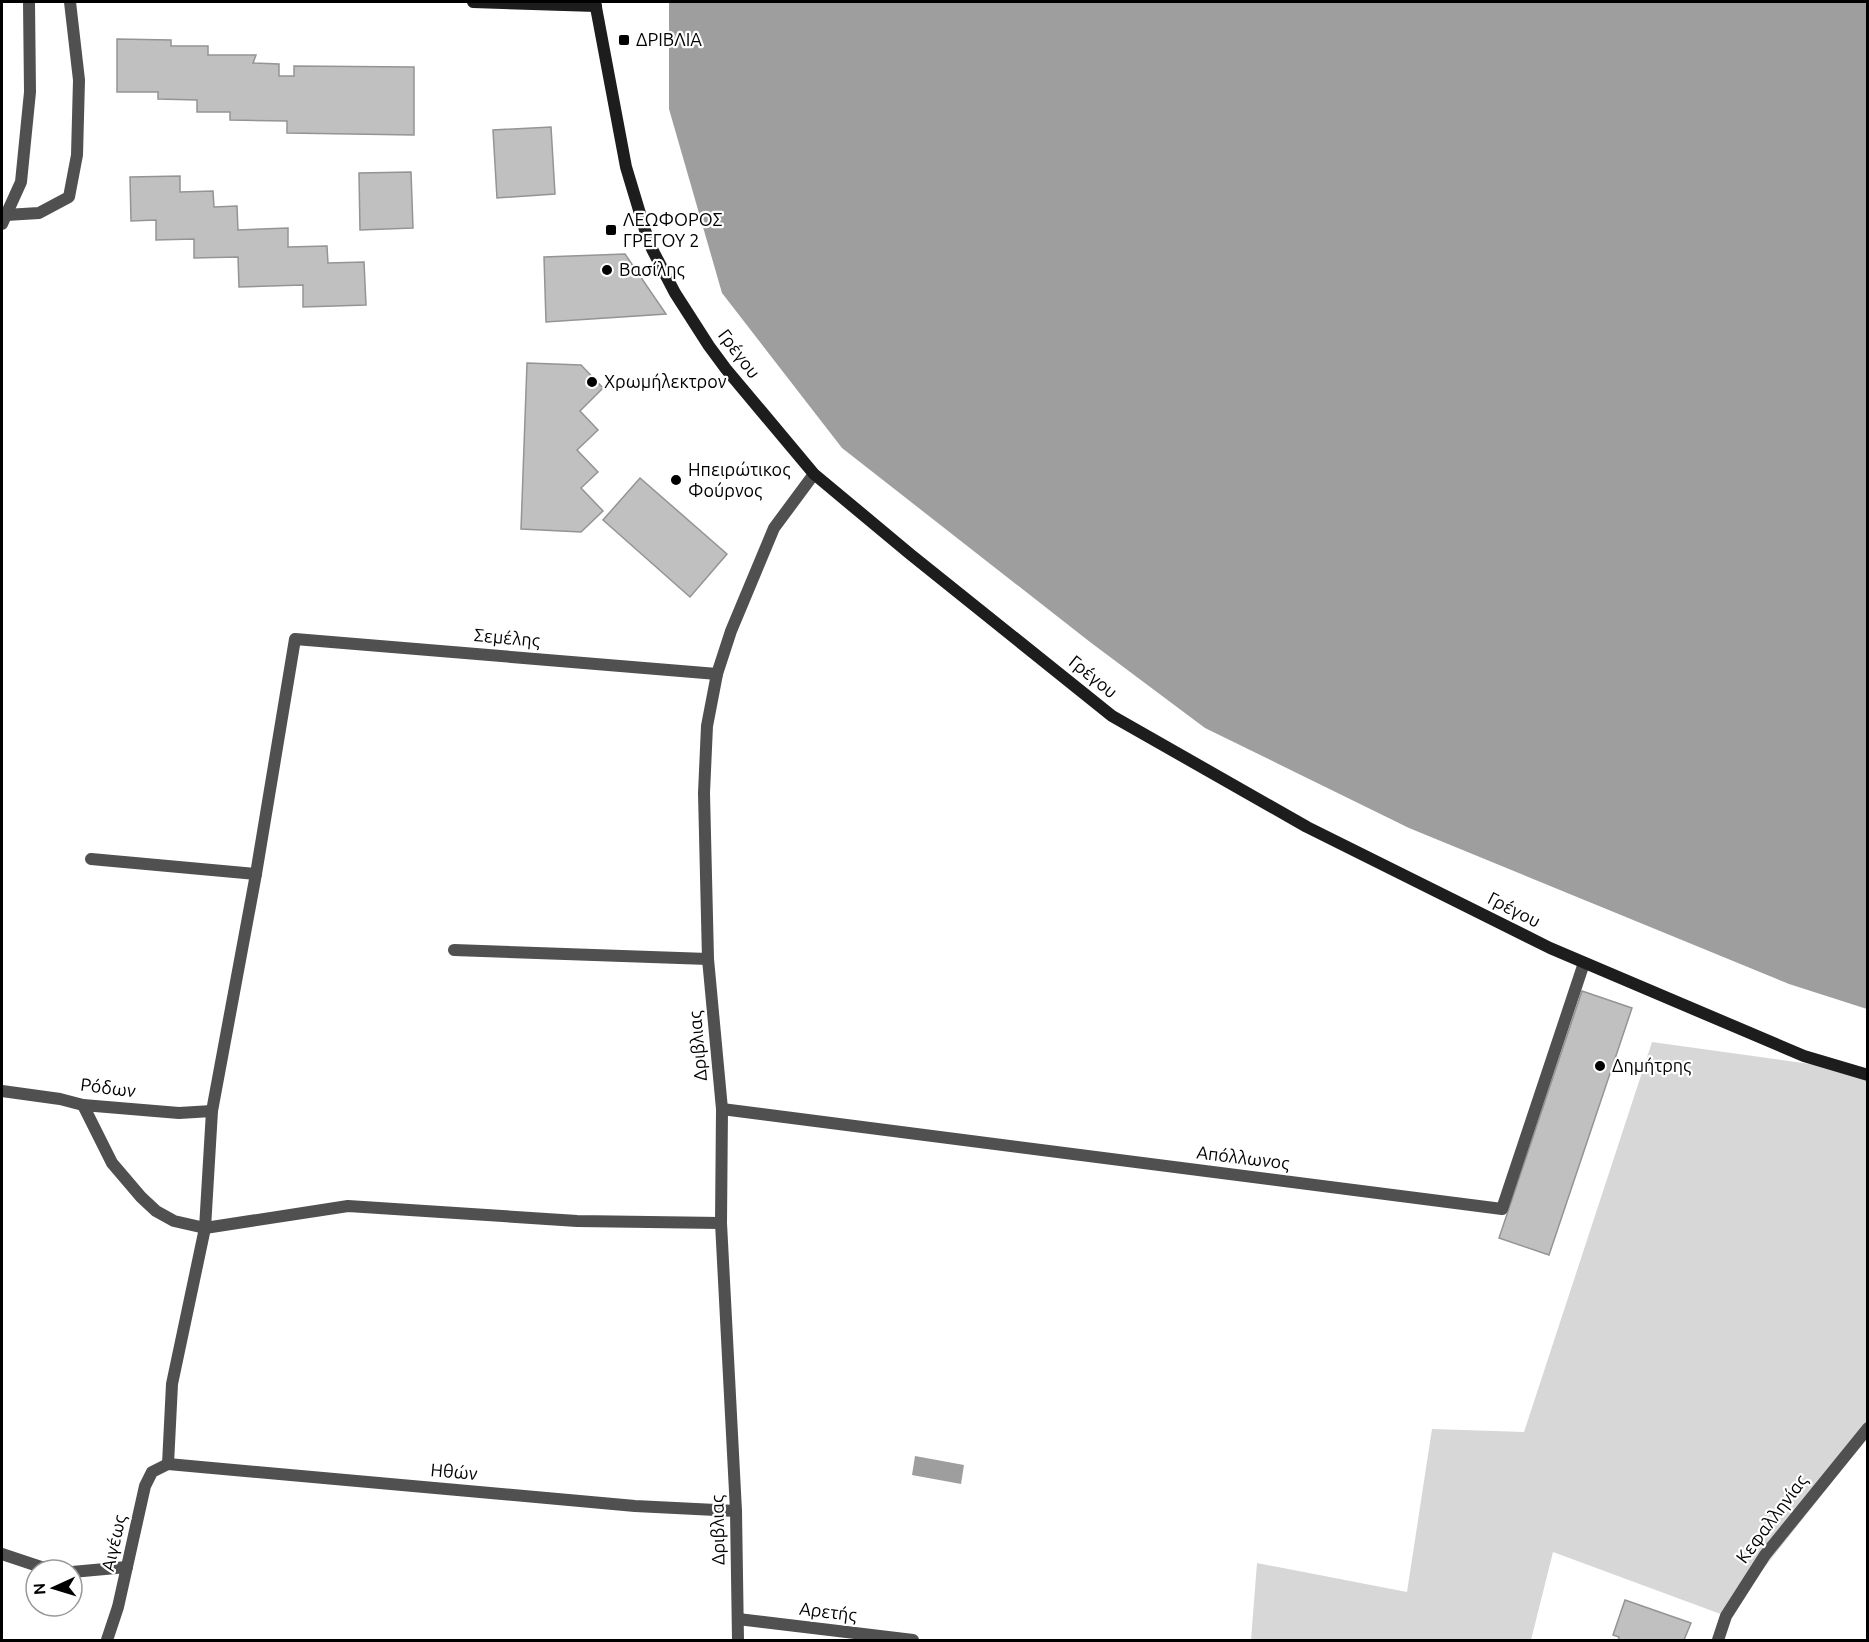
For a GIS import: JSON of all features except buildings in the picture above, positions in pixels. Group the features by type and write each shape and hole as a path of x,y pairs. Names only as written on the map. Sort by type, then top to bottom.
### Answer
{"main road":[{"path":"473,2 596,4"},
{"name":"Γρέγου","path":"596,4 626,167 637,209 652,249 675,293 709,346 814,474 1112,716 1307,827 1550,948 1804,1056 1868,1075"}],"street":[{"path":"4,220 21,182 30,92 29,2"},
{"path":"4,220 39,213 69,197 77,155 79,80 70,2"},
{"name":"Δριβλιας","path":"738,1641 736,1510 721,1223 722,1108 708,959 704,793 707,726 717,674 731,631 774,528 814,474"},
{"name":"Σεμέλης","path":"256,874 295,639 717,674"},
{"path":"91,859 256,874 212,1111 205,1228 172,1384 168,1464"},
{"path":"454,950 708,959"},
{"name":"Απόλλωνος","path":"722,1108 1502,1209 1584,963"},
{"name":"Ρόδων","path":"2,1090 83,1105 178,1113 212,1111"},
{"path":"83,1105 112,1163 141,1197 156,1211 174,1221 205,1228 348,1206 577,1221 721,1223"},
{"name":"Κεφαλληνίας","path":"1718,1641 1726,1616 1765,1555 1868,1428"},
{"name":"Ηθών","path":"168,1464 635,1506 736,1510"},
{"name":"Αιγέως","path":"107,1641 127,1568 145,1486 152,1472 168,1464"},
{"path":"2,1554 24,1561"},
{"path":"84,1571 127,1568"},
{"name":"Αρετής","path":"738,1619 913,1641"}],"shaded area":[{"path":"669,2 1867,2 1867,1009 1789,984 1409,828 1205,728 1090,642 842,448 722,293 669,109"},
{"path":"1652,1042 1867,1072 1867,1438 1726,1616 1553,1552 1531,1640 1251,1640 1257,1563 1407,1592 1432,1429 1524,1432"},
{"path":"915,1456 964,1465 961,1484 912,1475"}],"place":[{"name":"ΔΡΙΒΛΙΑ","path":"624,40"},
{"name":"ΛΕΩΦΟΡΟΣ ΓΡΕΓΟΥ 2","path":"611,230"},
{"name":"Βασίλης","path":"607,270"},
{"name":"Χρωμήλεκτρον","path":"592,382"},
{"name":"Ηπειρώτικος Φούρνος","path":"676,480"},
{"name":"Δημήτρης","path":"1600,1066"}]}
